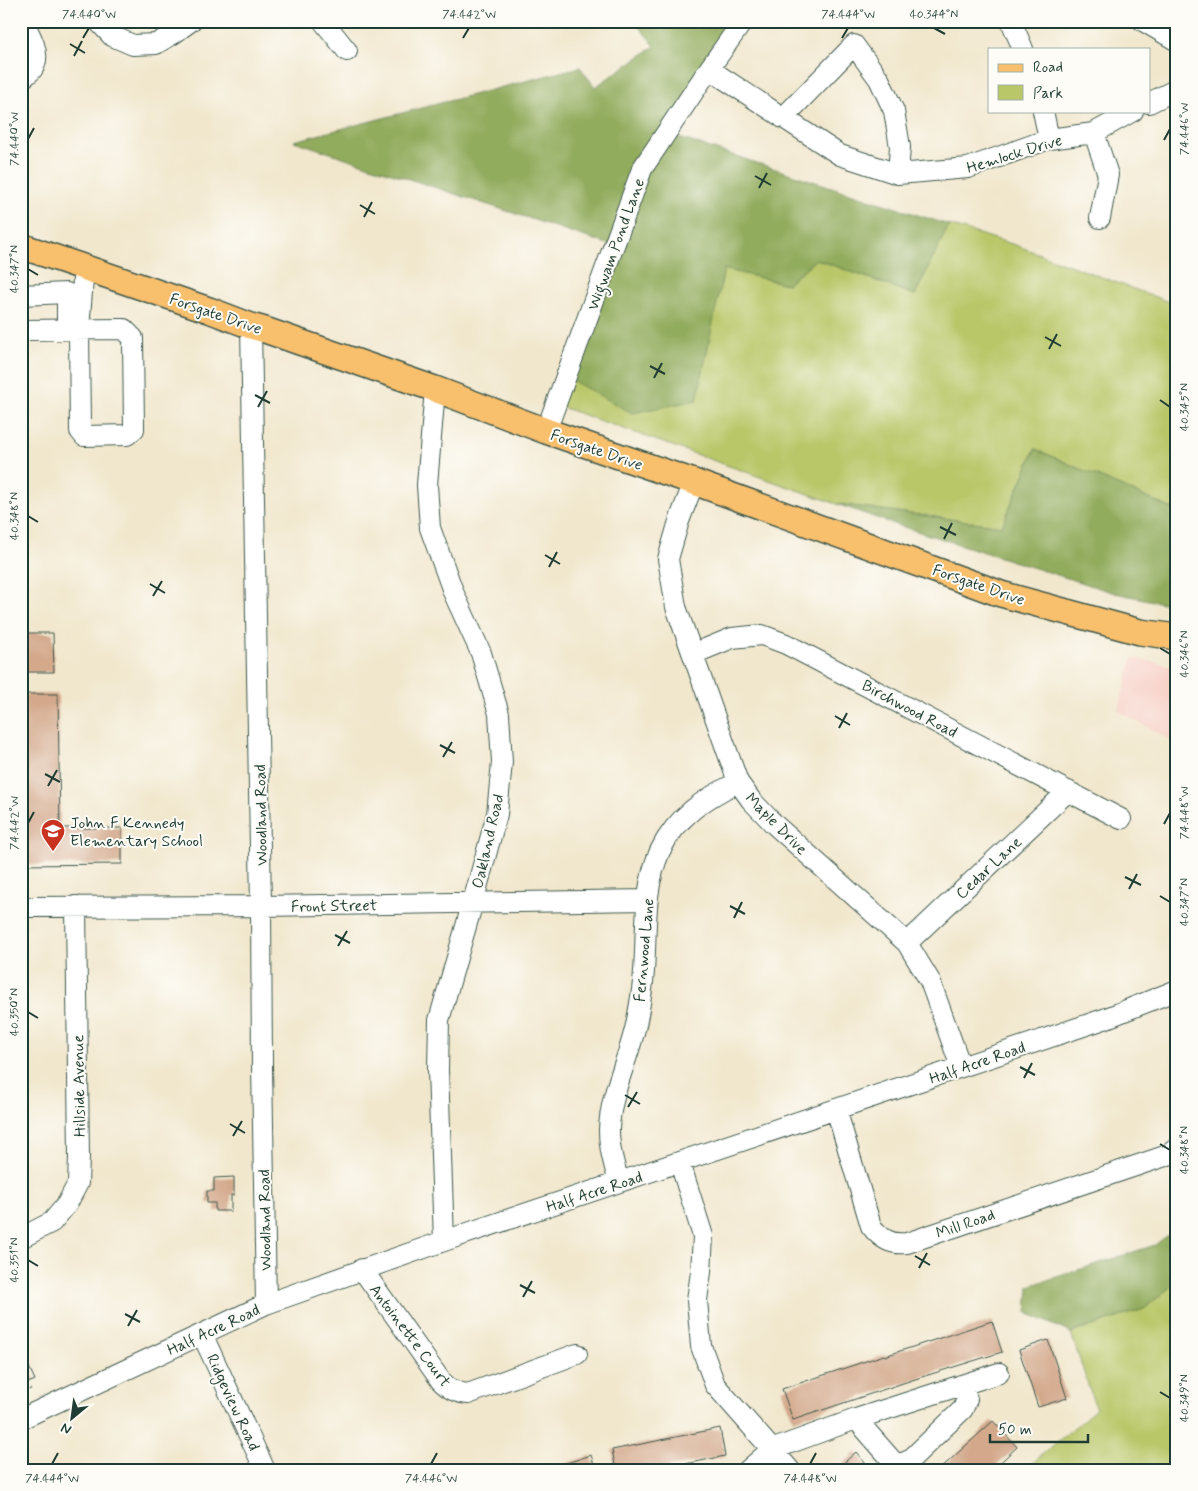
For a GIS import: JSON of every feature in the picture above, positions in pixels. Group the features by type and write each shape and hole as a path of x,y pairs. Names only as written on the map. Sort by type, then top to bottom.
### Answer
{"main road":[{"name":"Forsgate Drive","path":"21,246 436,389 546,431 694,482 1001,594 1140,632 1177,637"}],"street":[{"path":"23,21 36,54 36,64 26,76"},
{"path":"98,21 112,36 133,45 156,44 191,21"},
{"path":"323,21 347,51"},
{"name":"Wigwam Pond Lane","path":"546,431 642,169 743,21"},
{"path":"1011,21 1023,48"},
{"path":"1143,21 1177,41"},
{"path":"783,118 854,45 879,79 894,111 900,147 898,174"},
{"name":"Hemlock Drive","path":"709,69 840,155 898,174 968,168 1050,139 1094,133 1131,112"},
{"path":"1150,102 1177,89"},
{"path":"1043,112 1050,139"},
{"path":"1094,133 1108,175 1100,218"},
{"path":"73,329 84,267"},
{"path":"21,295 67,293 73,329 80,431 84,436 127,435 134,429 133,338 124,328 73,329 21,330"},
{"name":"Woodland Road","path":"251,326 266,1304"},
{"name":"Oakland Road","path":"436,389 427,485 430,528 454,594 482,654 499,714 502,762 497,814 439,1020 438,1070 444,1241"},
{"name":"Maple Drive","path":"694,482 679,521 668,559 676,607 738,782 750,800 774,824 907,943 930,981 961,1067"},
{"name":"Birchwood Road","path":"693,654 732,638 762,635 786,644 1121,819"},
{"name":"Fernwood Lane","path":"619,1182 612,1159 609,1130 613,1101 638,1012 644,973 647,900 652,872 661,850 675,826 695,806 738,782"},
{"name":"Cedar Lane","path":"907,943 1068,791"},
{"name":"Front Street","path":"21,907 261,906 647,900"},
{"name":"Hillside Avenue","path":"21,1238 52,1222 67,1204 78,1182 76,906"},
{"name":"Half Acre Road","path":"21,1419 266,1304 444,1241 1104,1019 1177,990"},
{"name":"Mill Road","path":"836,1109 871,1226 884,1239 899,1244 907,1243 1168,1155 1177,1148"},
{"path":"680,1163 703,1236 697,1300 701,1346 715,1385 790,1470"},
{"name":"Antoinette Court","path":"362,1269 441,1380 448,1388 457,1393 468,1394 577,1354"},
{"name":"Ridgeview Road","path":"202,1334 265,1470"},
{"path":"748,1470 771,1450 856,1418 999,1373"},
{"path":"856,1418 898,1465 910,1460 963,1409 967,1399 962,1385"}],"path":[{"path":"21,1394 30,1390 29,1386"}],"shaded area":[{"path":"1133,658 1177,667 1177,743 1118,711"}],"green space":[{"path":"634,21 745,21 661,132 949,225 915,295 816,259 787,284 724,269 697,400 632,413 564,376 610,245 294,141 580,67 595,87 655,46"},
{"path":"949,225 1015,245 1177,305 1177,511 1035,449 1002,526 837,504 553,404 564,376 724,269 787,284 816,259 915,295"},
{"path":"1035,449 1177,511 1177,606 1115,593 891,523 837,504 1002,526"},
{"path":"1177,1228 1177,1281 1144,1309 1071,1333 1027,1313 1029,1286 1155,1245"},
{"path":"1177,1281 1177,1470 1024,1470 1096,1409 1071,1333 1144,1309"}],"building":[{"path":"21,633 53,633 54,672 21,672"},
{"path":"21,694 58,694 60,828 122,828 122,864 21,865"},
{"path":"234,1177 234,1195 231,1195 231,1211 215,1211 215,1203 207,1203 207,1191 214,1191 214,1178"},
{"path":"992,1321 1002,1352 793,1420 782,1389"},
{"path":"1048,1340 1067,1398 1038,1407 1019,1350"},
{"path":"21,1350 35,1380 21,1386"},
{"path":"993,1421 1017,1447 992,1470 939,1470"},
{"path":"720,1428 725,1456 656,1470 616,1470 612,1450"},
{"path":"856,1452 871,1470 836,1470"},
{"path":"591,1455 596,1470 553,1470 552,1468"}],"place":[{"name":"John F Kennedy Elementary School","path":"53,852"}]}
